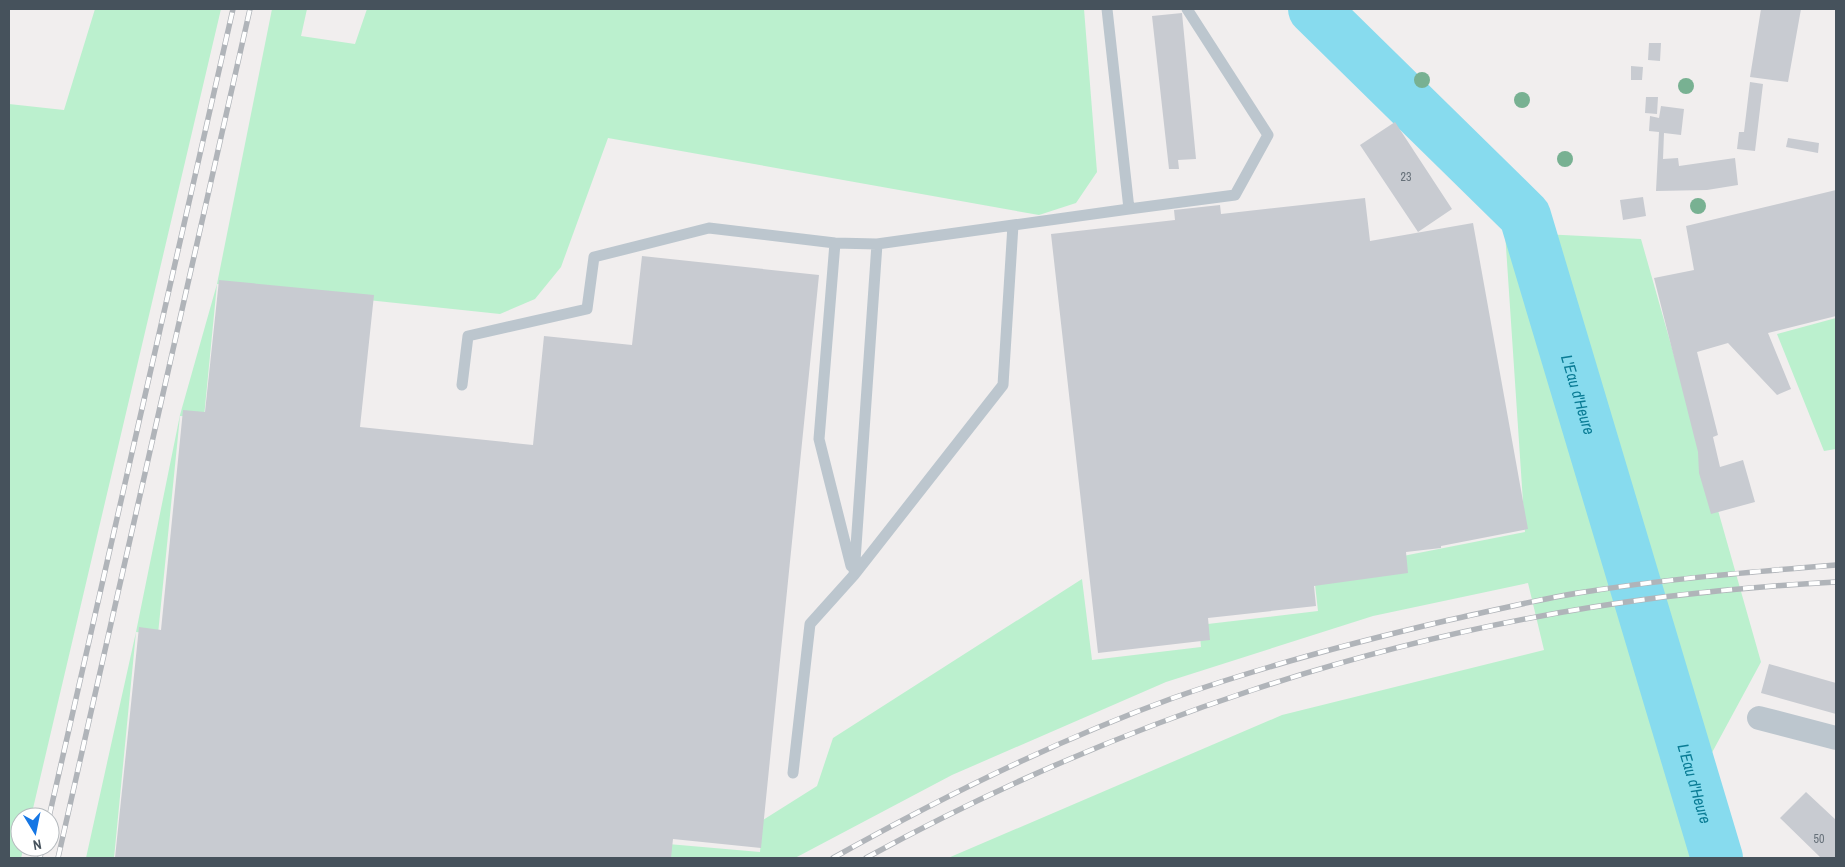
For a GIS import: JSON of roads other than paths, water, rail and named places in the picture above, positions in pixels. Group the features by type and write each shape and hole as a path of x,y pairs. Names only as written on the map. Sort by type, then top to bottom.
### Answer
{"street":[{"path":"1759,718 1836,738"}],"lane":[{"path":"1107,9 1129,209"},
{"path":"462,385 468,336 587,309 594,257 709,228 834,243 876,244 1235,195 1268,135 1187,9"},
{"path":"793,773 810,624 854,575 1003,385 1013,225"},
{"path":"834,243 819,439 854,575"},
{"path":"854,575 876,244"}],"waterway":[{"name":"L'Eau d'Heure","path":"1314,9 1525,216 1717,858"}],"railway":[{"path":"51,807 233,9"},
{"path":"58,858 250,9"},
{"path":"833,858 957,792 1042,751 1173,698 1276,665 1414,628 1562,596 1675,580 1836,565"},
{"path":"866,858 959,809 1055,765 1153,725 1252,690 1354,659 1456,634 1559,613 1685,594 1836,582"}]}
